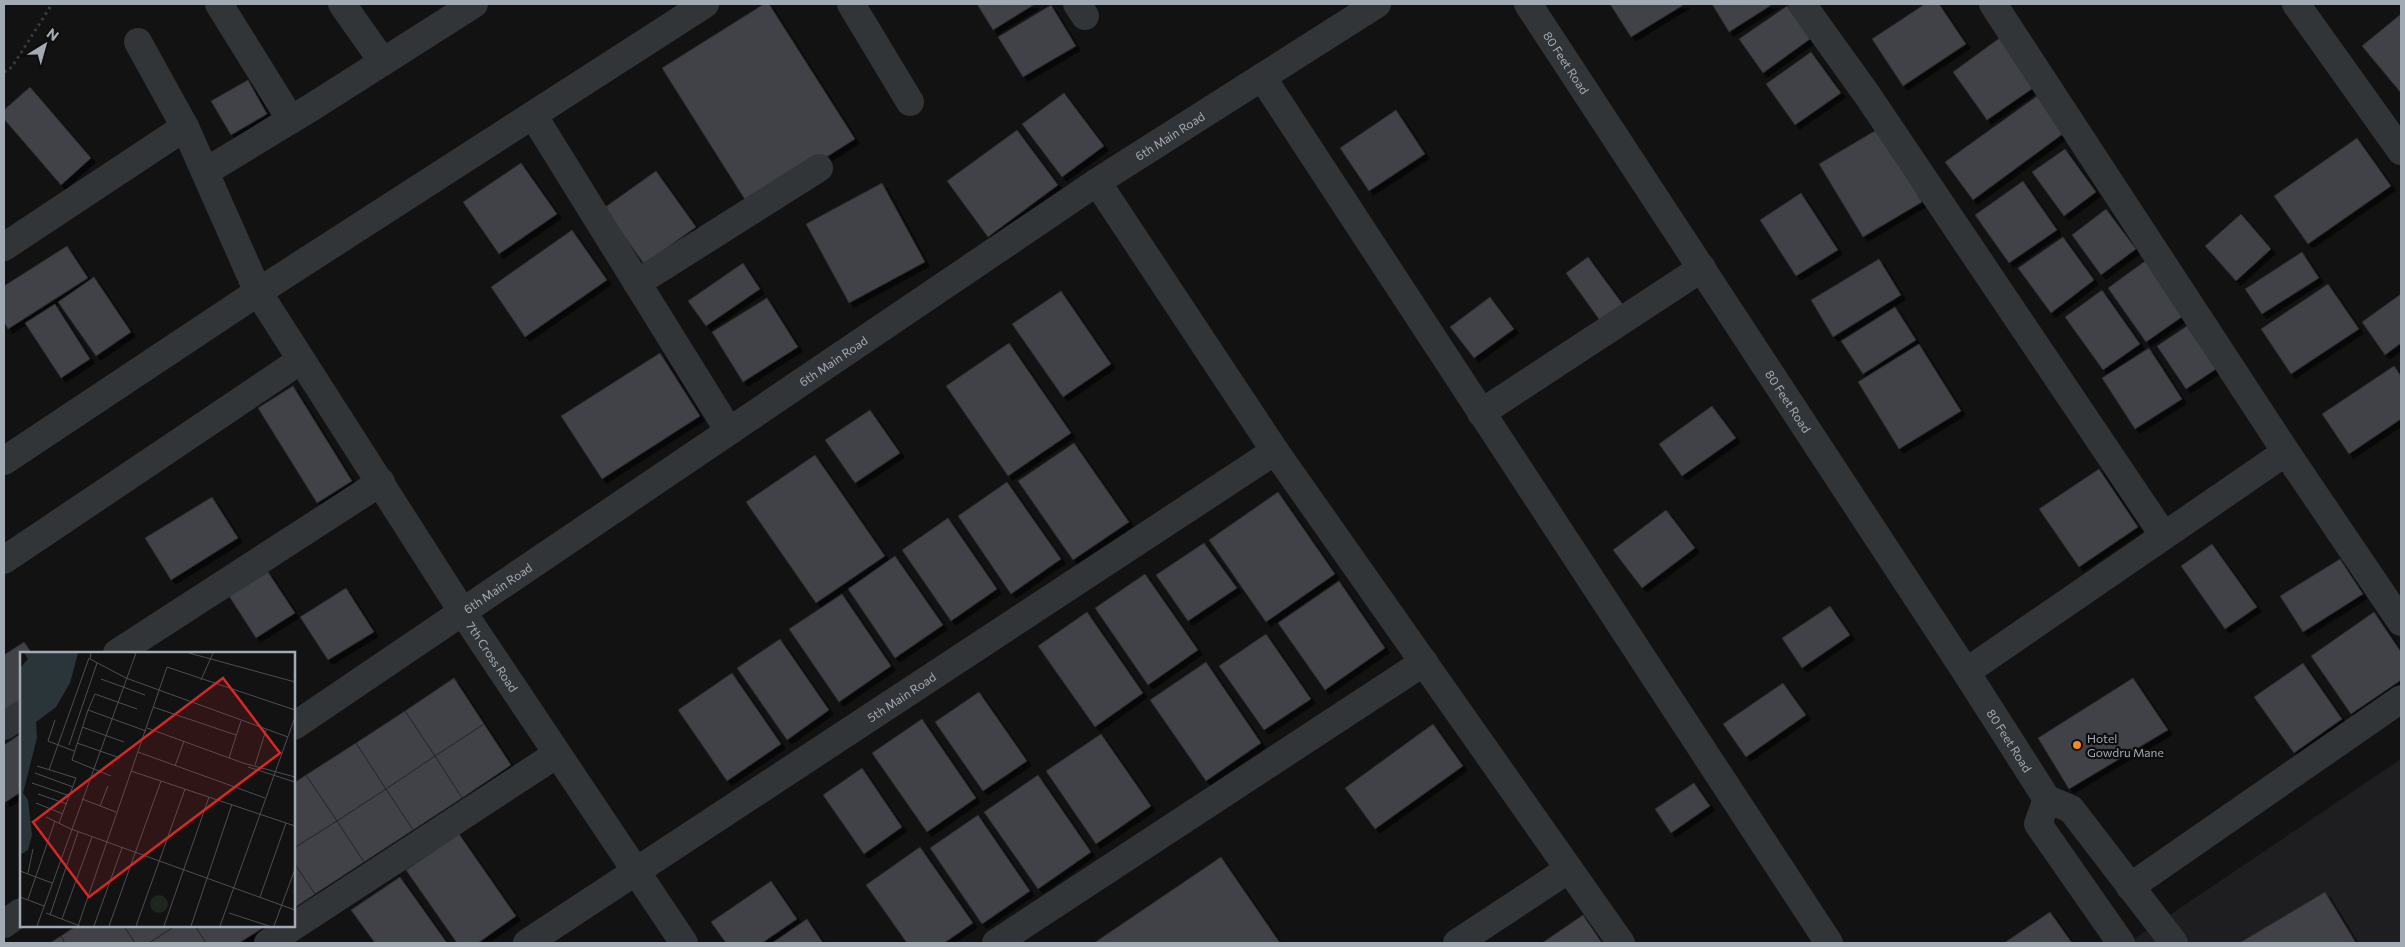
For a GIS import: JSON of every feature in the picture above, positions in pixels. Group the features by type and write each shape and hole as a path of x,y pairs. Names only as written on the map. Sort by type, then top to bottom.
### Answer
{"street":[{"path":"219,4 290,120"},
{"path":"342,4 383,62"},
{"path":"4,461 258,292 705,4"},
{"path":"851,4 910,102"},
{"name":"6th Main Road","path":"295,725 1097,182 1377,4"},
{"name":"80 Feet Road","path":"1528,4 1966,672 2047,799"},
{"path":"1802,4 1868,96 2164,536"},
{"path":"1993,4 2286,452 2401,622"},
{"path":"2296,4 2401,151"},
{"path":"205,172 383,62 458,8"},
{"name":"7th Cross Road","path":"138,42 185,126 258,292 462,611 684,943"},
{"path":"1262,77 1828,943"},
{"path":"533,115 729,431"},
{"path":"4,247 185,126"},
{"path":"637,283 819,168"},
{"path":"1097,182 1275,452 1621,943"},
{"path":"1481,413 1702,268"},
{"path":"4,560 301,360"},
{"name":"5th Main Road","path":"527,943 1275,452"},
{"path":"1966,672 2286,452"},
{"path":"119,652 381,482"},
{"path":"996,943 1424,662"},
{"path":"2130,887 2401,699"},
{"path":"4,726 20,716"},
{"path":"295,925 557,754"},
{"path":"2122,943 2038,824 2047,799 2071,809 2174,943"},
{"path":"1457,943 1569,869"},
{"path":"4,924 20,913"},
{"path":"268,943 292,927"}],"path":[{"path":"4,72 12,67 52,4"}],"shaded area":[{"path":"2401,759 2401,943 2128,943"}],"building":[{"path":"764,4 769,4 855,139 749,206 662,68"},
{"path":"977,4 1035,4 993,30"},
{"path":"1610,4 1685,4 1631,37"},
{"path":"1712,4 1773,4 1729,32"},
{"path":"1925,4 1939,4 1966,44 1903,86 1872,39"},
{"path":"1051,5 1076,46 1023,77 998,37"},
{"path":"1787,6 1810,39 1763,73 1739,39"},
{"path":"2401,14 2401,93 2362,46"},
{"path":"2001,37 2036,86 1987,120 1953,72"},
{"path":"1811,52 1841,93 1795,125 1766,84"},
{"path":"248,80 267,114 231,135 211,101"},
{"path":"30,87 91,158 61,185 4,119 4,110"},
{"path":"1064,93 1104,146 1062,177 1022,124"},
{"path":"2037,96 2064,133 1973,200 1945,162"},
{"path":"1396,110 1425,154 1369,191 1340,148"},
{"path":"1878,129 1922,202 1863,237 1819,164"},
{"path":"1017,130 1058,185 988,237 947,181"},
{"path":"2357,138 2391,186 2308,244 2274,196"},
{"path":"2065,149 2096,192 2064,216 2032,172"},
{"path":"521,163 557,214 499,254 463,202"},
{"path":"656,171 696,227 644,264 604,208"},
{"path":"2023,181 2057,230 2009,263 1975,215"},
{"path":"882,183 925,262 849,303 806,224"},
{"path":"1801,193 1838,250 1796,276 1760,220"},
{"path":"2106,209 2136,249 2101,275 2072,235"},
{"path":"2241,214 2271,249 2236,281 2205,246"},
{"path":"572,230 607,280 525,337 491,287"},
{"path":"2063,237 2094,280 2051,313 2018,268"},
{"path":"67,246 88,278 8,329 4,322 4,286"},
{"path":"2302,252 2319,278 2262,314 2245,289"},
{"path":"1588,257 1624,306 1601,322 1566,273"},
{"path":"1879,259 1901,295 1833,337 1811,300"},
{"path":"2148,259 2186,314 2146,342 2108,288"},
{"path":"743,263 760,289 706,326 688,301"},
{"path":"94,277 131,332 96,356 58,302"},
{"path":"2328,284 2359,329 2291,374 2261,329"},
{"path":"2102,290 2140,344 2103,370 2065,317"},
{"path":"1061,291 1111,364 1063,397 1012,324"},
{"path":"2401,294 2401,343 2385,355 2362,322"},
{"path":"1490,297 1514,329 1474,358 1450,327"},
{"path":"767,298 798,347 743,382 712,332"},
{"path":"55,304 90,359 61,378 25,323"},
{"path":"1895,307 1916,340 1863,374 1841,341"},
{"path":"2187,326 2216,369 2186,389 2157,346"},
{"path":"1009,343 1071,433 1008,476 946,386"},
{"path":"1919,344 1961,411 1899,449 1858,382"},
{"path":"2149,348 2182,399 2135,429 2102,378"},
{"path":"660,353 700,416 602,479 561,416"},
{"path":"2394,366 2401,376 2401,419 2349,454 2322,414"},
{"path":"293,386 352,481 317,503 258,408"},
{"path":"1712,406 1736,438 1682,476 1659,444"},
{"path":"870,410 900,453 855,483 825,440"},
{"path":"1074,443 1129,522 1073,560 1018,481"},
{"path":"815,455 885,556 816,603 746,502"},
{"path":"2099,469 2138,527 2079,567 2039,509"},
{"path":"1007,482 1061,559 1011,594 958,516"},
{"path":"1278,492 1335,574 1266,622 1209,540"},
{"path":"212,497 238,538 171,580 145,538"},
{"path":"1666,510 1695,548 1642,588 1613,550"},
{"path":"948,518 997,589 951,621 902,550"},
{"path":"1204,543 1237,588 1188,621 1156,575"},
{"path":"2212,544 2257,607 2225,629 2181,566"},
{"path":"895,556 943,625 895,658 848,589"},
{"path":"2340,559 2363,594 2303,632 2280,596"},
{"path":"268,572 295,613 256,638 229,596"},
{"path":"1145,574 1198,650 1148,685 1095,608"},
{"path":"1339,581 1385,648 1325,690 1278,623"},
{"path":"346,588 374,632 328,660 300,617"},
{"path":"842,594 891,666 839,702 789,629"},
{"path":"1830,606 1850,635 1802,668 1782,638"},
{"path":"1087,612 1143,693 1095,727 1038,646"},
{"path":"2374,612 2401,652 2401,680 2351,714 2311,656"},
{"path":"1266,634 1311,699 1264,730 1219,666"},
{"path":"780,639 829,710 787,740 737,668"},
{"path":"24,642 31,652 20,652 20,702 4,712 4,655"},
{"path":"1206,662 1261,743 1206,781 1150,700"},
{"path":"2303,663 2342,719 2294,753 2254,697"},
{"path":"732,673 781,744 727,781 678,710"},
{"path":"454,678 484,724 435,756 405,711"},
{"path":"2133,678 2168,730 2069,789 2038,738"},
{"path":"1783,683 1806,715 1746,757 1723,724"},
{"path":"979,692 1027,761 983,791 935,722"},
{"path":"405,711 435,756 386,789 356,743"},
{"path":"922,719 976,798 927,832 872,753"},
{"path":"484,724 511,765 462,798 435,756"},
{"path":"1433,724 1463,766 1375,829 1345,788"},
{"path":"1101,734 1151,806 1096,844 1046,771"},
{"path":"19,735 20,793 4,803 4,745"},
{"path":"356,743 386,789 337,821 306,775"},
{"path":"435,756 462,798 413,830 386,789"},
{"path":"862,768 902,827 864,854 823,795"},
{"path":"306,775 337,821 295,847 295,782"},
{"path":"1038,775 1091,852 1038,889 984,812"},
{"path":"1694,783 1710,806 1671,833 1655,809"},
{"path":"386,789 413,830 364,862 337,821"},
{"path":"978,815 1030,891 982,924 930,848"},
{"path":"337,821 364,862 315,894 295,864 295,847"},
{"path":"459,834 516,916 478,943 457,943 406,870"},
{"path":"920,847 973,923 944,943 907,943 866,885"},
{"path":"1221,857 1280,943 1094,943"},
{"path":"295,864 315,894 295,907"},
{"path":"400,877 447,943 375,943 351,910"},
{"path":"771,881 797,919 762,943 726,943 711,922"},
{"path":"2325,892 2356,943 2241,943 2241,942"},
{"path":"2050,912 2072,943 2004,943"},
{"path":"1583,915 1602,943 1542,943"},
{"path":"807,919 823,943 772,943"},
{"path":"74,927 125,927 135,943 65,943 61,936"},
{"path":"125,927 173,927 149,943 135,943"},
{"path":"173,927 196,927 206,943 149,943"},
{"path":"196,927 264,927 239,943 206,943"},
{"path":"61,936 65,943 50,943"}],"place":[{"name":"Hotel Gowdru Mane","path":"2077,745"}]}
